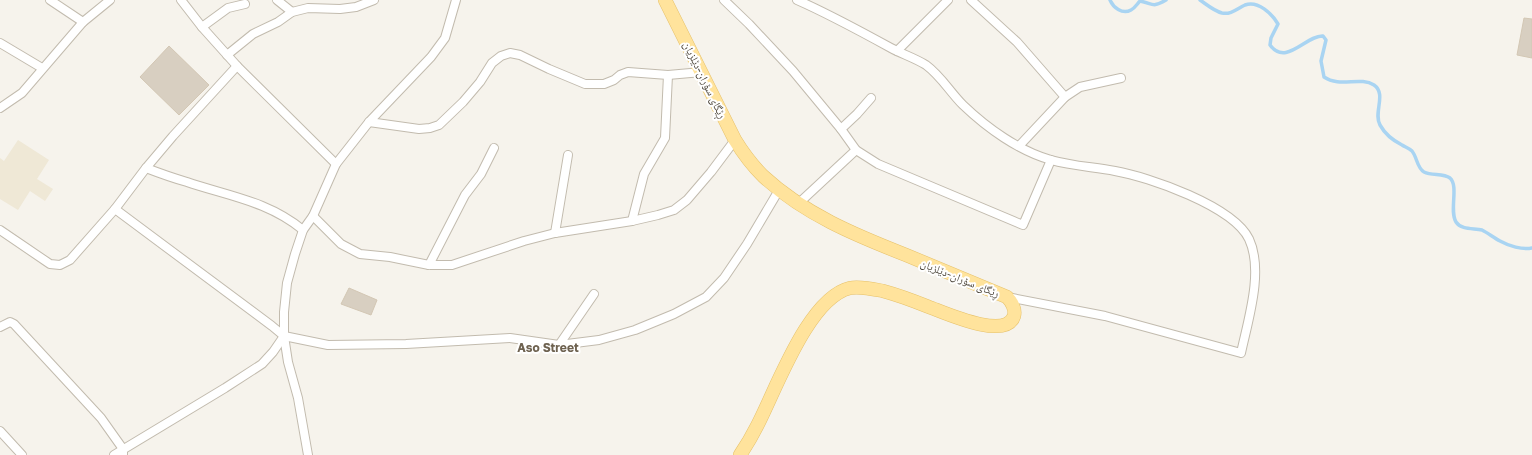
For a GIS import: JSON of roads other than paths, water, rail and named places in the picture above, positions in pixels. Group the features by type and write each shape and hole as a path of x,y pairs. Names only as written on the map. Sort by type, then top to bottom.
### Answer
{"main road":[{"name":"ڕێگای سۆران-دێلزیان","path":"665,0 735,140 752,164 779,190 828,221 858,236 1007,297 1013,307 1014,316 1006,324 991,325 964,321 930,307 883,291 864,288 851,288 840,292 827,301 808,324 757,428 740,455"}],"street":[{"path":"50,0 83,22"},
{"path":"0,108 22,93 83,22 110,0"},
{"path":"181,0 202,28 237,66 336,164"},
{"path":"277,0 292,12"},
{"path":"313,8 316,0"},
{"path":"227,55 253,34 278,22 292,12 313,8 340,9 356,7 374,0"},
{"path":"308,455 298,398 288,362 284,336 284,312 287,283 295,254 303,230 313,216 336,164 369,122 431,57 445,38 456,0"},
{"path":"724,0 749,24 793,71 841,129 856,150 886,168 1023,225 1051,160"},
{"path":"797,0 820,10 925,65 944,82 962,104 984,124 1019,146 1051,160 1116,171 1144,178 1209,205 1238,226 1249,239 1254,259 1254,286 1241,353 1105,316 1007,297"},
{"path":"897,51 948,0"},
{"path":"971,0 1017,42 1066,97"},
{"path":"202,28 228,8 245,4"},
{"path":"0,43 42,68"},
{"path":"369,122 419,129 439,125 463,102 480,82 492,63 501,56 510,53 520,55 585,84 604,84 628,72 668,75 702,72"},
{"path":"0,230 50,264 60,265 70,260 115,209 146,168 173,136 237,66"},
{"path":"632,221 644,174 665,138 668,75"},
{"path":"1019,146 1066,97 1080,87 1121,78"},
{"path":"841,129 857,114 870,98"},
{"path":"313,216 341,244 360,254 390,257 429,265 452,265 471,260 498,249 555,233 632,221 674,210 687,200 735,140"},
{"path":"429,265 465,195 481,174 494,148"},
{"path":"799,203 856,150"},
{"path":"555,233 568,155"},
{"path":"146,168 258,203 292,221 303,230"},
{"path":"115,209 284,336 303,341 328,344 406,344 510,338 559,345 599,340 635,330 674,314 706,297 724,278 747,244 779,190"},
{"path":"559,345 594,294"},
{"path":"0,327 10,322 14,324 101,418 123,452"},
{"path":"114,455 123,452 262,364 273,352 284,336"},
{"path":"0,431 22,455"}],"waterway":[{"path":"1110,0 1118,10 1124,12 1135,7 1140,1 1155,5 1166,0"},
{"path":"1200,0 1222,13 1231,12 1250,4 1260,6 1268,12 1278,24 1271,38 1270,45 1276,51 1283,53 1289,52 1316,37 1323,36 1326,40 1321,61 1324,77 1337,82 1368,83 1374,85 1378,89 1380,98 1378,120 1384,131 1392,139 1412,151 1420,168 1424,172 1447,176 1453,182 1453,212 1458,225 1464,228 1482,230 1511,246 1532,248"}],"district":[{"name":"Aso Street","path":"548,348"}]}
